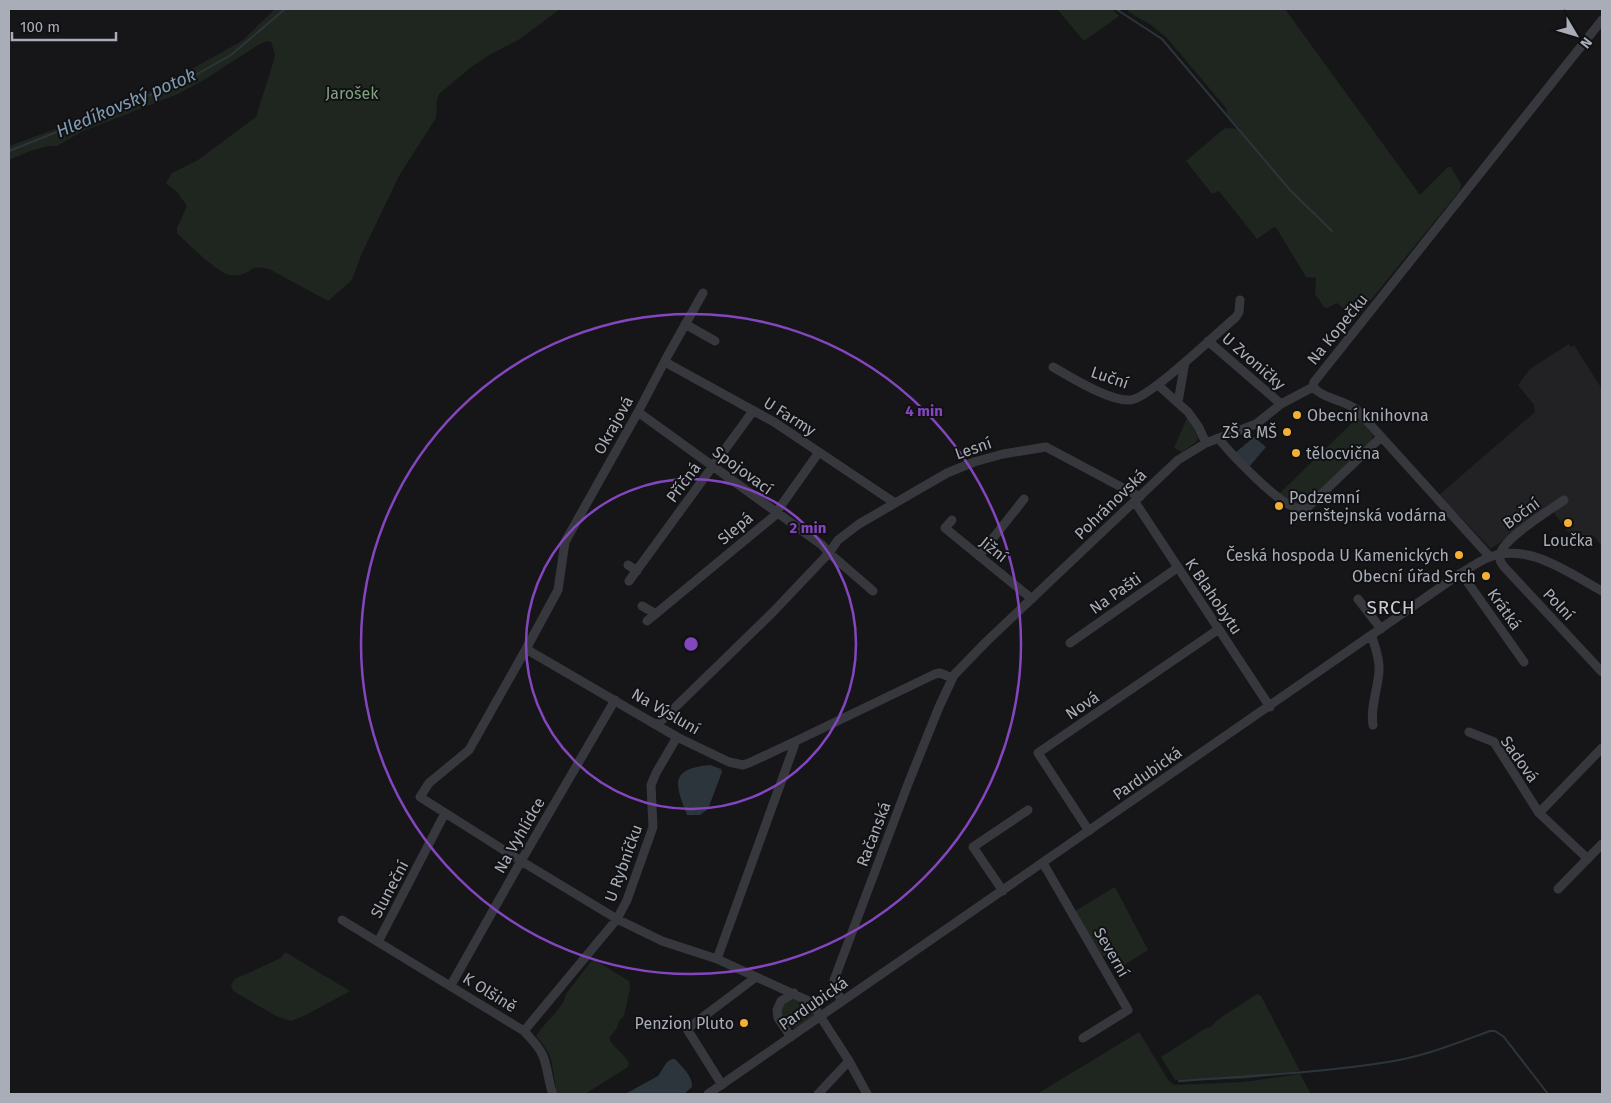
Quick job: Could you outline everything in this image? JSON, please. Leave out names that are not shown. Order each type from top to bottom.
[{"type":"street","name":"Na Kopečku","points":[[1495,556],[1351,406],[1325,396],[1314,387],[1317,378],[1602,20]]},
{"type":"street","name":"Okrajová","points":[[526,649],[558,590],[565,542],[703,293]]},
{"type":"street","name":"U Zvoničky","points":[[1158,385],[1236,317],[1239,312],[1240,300]]},
{"type":"street","points":[[685,324],[715,341]]},
{"type":"street","name":"U Zvoničky","points":[[1208,341],[1281,404]]},
{"type":"street","name":"U Farmy","points":[[665,362],[774,422],[895,503]]},
{"type":"street","points":[[1178,402],[1186,362]]},
{"type":"street","name":"Luční","points":[[1053,367],[1078,382],[1109,396],[1130,400],[1136,399],[1158,385]]},
{"type":"street","points":[[1158,385],[1178,402],[1193,419],[1206,443]]},
{"type":"street","name":"Pohránovská","points":[[952,678],[966,662],[1178,460],[1206,443],[1256,424],[1281,404],[1314,387]]},
{"type":"street","name":"Příčná","points":[[629,581],[754,411]]},
{"type":"street","name":"Spojovací","points":[[638,412],[822,545],[829,553]]},
{"type":"street","points":[[1218,438],[1268,489],[1291,506],[1300,508],[1309,506],[1381,437]]},
{"type":"street","name":"Lesní","points":[[658,725],[773,612],[829,553],[838,540],[895,503],[947,473],[974,462],[1003,454],[1046,447],[1138,499]]},
{"type":"street","name":"Slepá","points":[[647,621],[773,517],[819,452]]},
{"type":"street","points":[[979,556],[1024,499]]},
{"type":"street","name":"K Blahobytu","points":[[1138,499],[1177,568],[1270,707]]},
{"type":"street","name":"Boční","points":[[1495,556],[1508,541],[1564,500]]},
{"type":"street","name":"Jižní","points":[[952,520],[945,528],[1032,599]]},
{"type":"street","points":[[829,553],[874,591]]},
{"type":"street","name":"Pardubická","points":[[708,1094],[1462,573],[1495,556],[1517,553],[1548,561],[1602,591]]},
{"type":"street","name":"Polní","points":[[1495,556],[1602,672]]},
{"type":"street","points":[[628,565],[637,570]]},
{"type":"street","name":"Na Pašti","points":[[1070,643],[1177,568]]},
{"type":"street","name":"Krátká","points":[[1462,573],[1524,662]]},
{"type":"street","points":[[1358,599],[1382,630]]},
{"type":"street","points":[[642,606],[656,614]]},
{"type":"street","name":"Nová","points":[[1089,831],[1038,753],[1219,629]]},
{"type":"street","points":[[1372,636],[1379,669],[1373,725]]},
{"type":"street","points":[[526,649],[469,750],[429,783],[420,797],[521,861],[618,919],[662,941],[717,959],[809,1000],[849,1061],[867,1094]]},
{"type":"street","name":"Na Výsluní","points":[[526,649],[677,737],[730,762],[743,764],[796,742],[935,674],[940,673],[952,678]]},
{"type":"street","name":"Račanská","points":[[842,1001],[834,987],[834,980],[911,776],[952,678]]},
{"type":"street","name":"Na Vyhlídce","points":[[450,985],[616,700]]},
{"type":"street","name":"Sadová","points":[[1469,732],[1494,742],[1539,813],[1588,858]]},
{"type":"street","name":"U Rybníčku","points":[[524,1031],[618,919],[654,828],[651,785],[677,737]]},
{"type":"street","points":[[717,959],[796,742]]},
{"type":"street","name":"Sadová","points":[[1539,813],[1602,748]]},
{"type":"street","points":[[1003,890],[973,847],[1028,810]]},
{"type":"street","name":"Sluneční","points":[[342,920],[378,942],[445,813]]},
{"type":"street","points":[[1558,889],[1602,844]]},
{"type":"street","name":"Severní","points":[[1043,863],[1128,1010],[1084,1038]]},
{"type":"street","name":"K Olšině","points":[[378,942],[524,1031],[539,1048],[543,1056],[549,1085],[553,1094]]},
{"type":"street","points":[[722,1085],[687,1028],[756,977]]},
{"type":"street","points":[[791,1037],[778,1018],[776,1010],[782,1001],[794,993]]},
{"type":"street","points":[[818,1094],[849,1061]]},
{"type":"shaded area","points":[[1569,344],[1571,347],[1574,345],[1602,389],[1602,547],[1594,536],[1580,548],[1549,506],[1491,549],[1439,495],[1535,412],[1534,405],[1518,385],[1530,369]]},
{"type":"shaded area","points":[[1254,437],[1266,447],[1249,467],[1235,453]]},
{"type":"shaded area","points":[[710,765],[721,769],[722,772],[708,809],[700,815],[687,815],[678,787],[679,780],[687,770]]},
{"type":"shaded area","points":[[675,1059],[691,1079],[692,1087],[684,1094],[625,1094],[658,1076],[667,1062]]},
{"type":"green space","name":"Jarošek","points":[[275,9],[560,9],[520,39],[474,65],[439,94],[436,118],[399,176],[362,253],[352,280],[328,301],[269,269],[258,267],[240,275],[224,273],[202,257],[177,233],[177,228],[187,206],[177,192],[166,183],[172,173],[198,160],[256,117],[275,54],[271,42],[267,41],[260,44],[204,80],[178,94],[81,132],[57,146],[30,151],[9,160],[9,146],[129,102],[154,90],[242,41]]},
{"type":"green space","points":[[1057,9],[1112,9],[1119,16],[1084,41]]},
{"type":"green space","points":[[1129,9],[1285,9],[1420,195],[1448,167],[1451,167],[1461,184],[1460,190],[1358,316],[1351,315],[1337,303],[1327,308],[1324,307],[1315,294],[1316,278],[1306,277],[1277,229],[1274,227],[1257,239],[1219,191],[1212,194],[1186,161],[1225,128],[1240,129],[1227,114],[1226,108],[1166,37],[1151,25],[1130,13]]},
{"type":"green space","points":[[1358,417],[1373,435],[1371,441],[1310,502],[1298,505],[1279,494]]},
{"type":"green space","points":[[1187,418],[1198,438],[1196,442],[1182,452],[1174,448]]},
{"type":"green space","points":[[1115,887],[1148,950],[1119,968],[1111,953],[1102,957],[1075,911]]},
{"type":"green space","points":[[285,952],[350,991],[291,1021],[276,1016],[233,991],[231,985],[235,979],[281,958]]},
{"type":"green space","points":[[593,959],[629,981],[630,989],[624,1016],[609,1038],[613,1045],[627,1059],[628,1067],[585,1094],[558,1094],[550,1057],[536,1036],[557,1011],[566,994]]},
{"type":"green space","points":[[1257,994],[1261,996],[1300,1071],[1244,1079],[1175,1080],[1161,1057],[1206,1028],[1211,1027],[1217,1020]]},
{"type":"green space","points":[[793,998],[805,1003],[814,1014],[813,1017],[796,1028],[785,1022],[781,1010],[785,1002]]},
{"type":"green space","points":[[1139,1032],[1169,1081],[1174,1085],[1244,1082],[1300,1074],[1311,1094],[1037,1094]]},
{"type":"waterway","name":"Hledíkovský potok","points":[[9,151],[183,82],[231,55],[285,9]]},
{"type":"waterway","points":[[1116,9],[1162,39],[1290,190],[1332,231]]},
{"type":"waterway","points":[[1179,1081],[1310,1072],[1401,1060],[1495,1031],[1504,1037],[1548,1094]]},
{"type":"place","name":"Obecní knihovna","points":[[1297,415]]},
{"type":"place","name":"ZŠ a MŠ","points":[[1287,432]]},
{"type":"place","name":"tělocvična","points":[[1296,453]]},
{"type":"place","name":"Podzemní pernštejnská vodárna","points":[[1279,506]]},
{"type":"place","name":"Loučka","points":[[1568,523]]},
{"type":"place","name":"Česká hospoda U Kamenických","points":[[1459,555]]},
{"type":"place","name":"Obecní úřad Srch","points":[[1486,576]]},
{"type":"place","name":"Penzion Pluto","points":[[744,1023]]},
{"type":"district","name":"SRCH","points":[[1391,607]]}]
